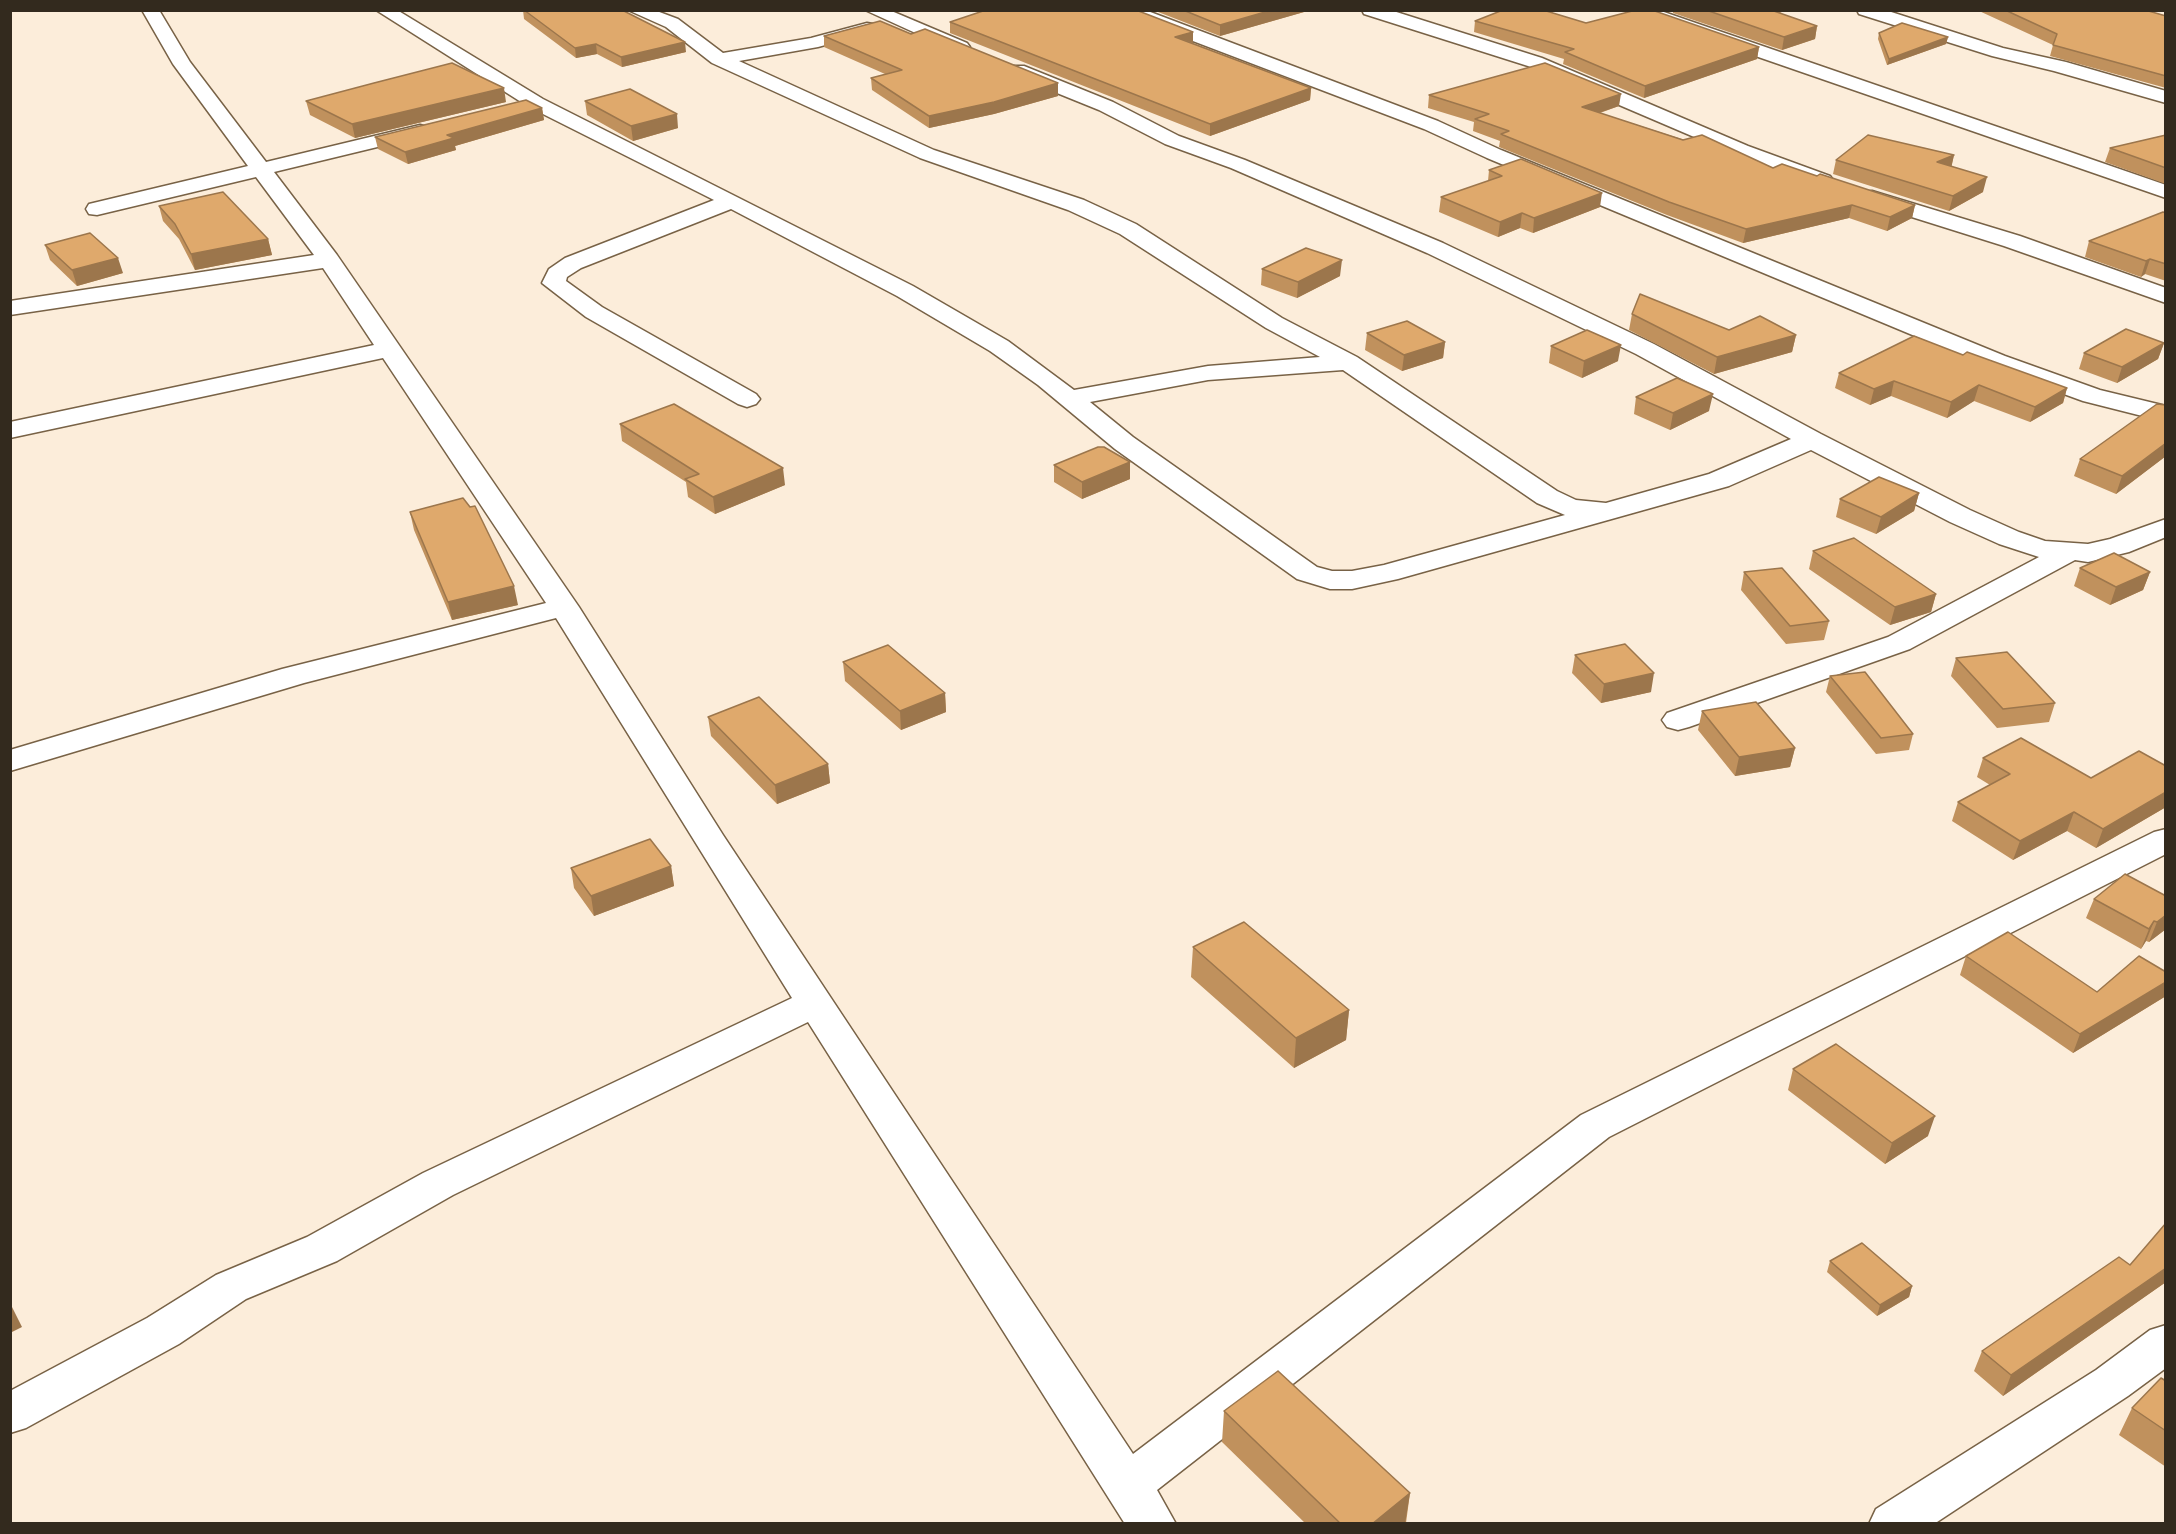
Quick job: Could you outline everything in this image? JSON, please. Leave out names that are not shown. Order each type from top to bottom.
[{"type":"street","points":[[150,10],[182,64],[329,260],[564,607],[706,835],[1152,1524]]},
{"type":"street","points":[[384,10],[525,106],[732,201],[905,291],[999,346],[1047,380],[1124,443],[1307,573],[1330,580],[1352,580],[1388,573],[1719,480],[1812,440]]},
{"type":"street","points":[[636,10],[672,23],[719,59],[927,154],[1076,205],[1128,229],[1158,246],[1274,323],[1348,362],[1547,497],[1571,508],[1615,510]]},
{"type":"street","points":[[873,10],[1106,106],[1172,140],[1238,164],[1435,248],[1645,349],[1812,440],[1999,533],[2042,549],[2088,554],[2119,546],[2166,526]]},
{"type":"street","points":[[719,59],[812,43],[896,21],[927,10]]},
{"type":"street","points":[[1128,10],[1412,117],[1494,154],[1976,353],[2092,396],[2166,414]]},
{"type":"street","points":[[1370,10],[1535,62],[1741,150],[1847,188],[2012,241],[2166,296]]},
{"type":"street","points":[[1640,10],[2166,192]]},
{"type":"street","points":[[1865,10],[1998,52],[2059,66],[2166,98]]},
{"type":"street","points":[[97,209],[445,125]]},
{"type":"street","points":[[732,201],[573,263],[556,274],[554,283],[594,312],[747,399]]},
{"type":"street","points":[[10,308],[329,260]]},
{"type":"street","points":[[10,430],[388,349]]},
{"type":"street","points":[[1070,398],[1208,373],[1348,362]]},
{"type":"street","points":[[1678,720],[1899,643],[2067,553]]},
{"type":"street","points":[[10,761],[293,676],[564,607]]},
{"type":"street","points":[[1128,1485],[1595,1126],[2166,840]]},
{"type":"street","points":[[10,1414],[163,1331],[231,1287],[322,1249],[438,1184],[814,1003]]},
{"type":"street","points":[[1893,1524],[2112,1383],[2166,1343]]},
{"type":"building","points":[[524,10],[622,10],[685,42],[621,57],[596,44],[575,48]]},
{"type":"building","points":[[986,10],[1136,10],[1193,32],[1175,37],[1311,88],[1210,124],[950,22]]},
{"type":"building","points":[[1183,10],[1272,10],[1220,25]]},
{"type":"building","points":[[1503,10],[1543,10],[1586,23],[1636,10],[1652,10],[1759,47],[1645,86],[1565,52],[1574,49],[1475,21]]},
{"type":"building","points":[[1706,10],[1771,10],[1817,26],[1784,37]]},
{"type":"building","points":[[2005,10],[2145,10],[2166,16],[2166,76],[2053,45],[2057,34]]},
{"type":"building","points":[[880,21],[911,34],[925,29],[1058,83],[994,102],[929,116],[871,78],[902,70],[824,36]]},
{"type":"building","points":[[1902,23],[1948,37],[1889,59],[1879,33]]},
{"type":"building","points":[[452,63],[504,88],[352,124],[306,101],[374,83]]},
{"type":"building","points":[[1545,63],[1621,94],[1582,107],[1683,140],[1702,135],[1773,168],[1782,164],[1915,205],[1890,217],[1852,205],[1746,229],[1669,202],[1503,135],[1501,134],[1509,131],[1475,119],[1489,114],[1429,95]]},
{"type":"building","points":[[630,89],[677,114],[631,126],[585,101]]},
{"type":"building","points":[[526,100],[542,108],[447,135],[454,138],[405,152],[375,137]]},
{"type":"building","points":[[1868,135],[1954,155],[1937,162],[1987,177],[1953,196],[1836,160]]},
{"type":"building","points":[[2166,135],[2166,168],[2110,148]]},
{"type":"building","points":[[1521,159],[1602,193],[1534,218],[1522,213],[1500,222],[1441,197],[1502,176],[1489,170]]},
{"type":"building","points":[[223,192],[268,239],[191,254],[175,224],[159,206]]},
{"type":"building","points":[[2163,212],[2166,213],[2166,264],[2150,259],[2146,261],[2089,241]]},
{"type":"building","points":[[90,233],[118,258],[72,270],[45,245]]},
{"type":"building","points":[[1306,248],[1342,260],[1298,282],[1262,269]]},
{"type":"building","points":[[1640,294],[1729,330],[1760,316],[1796,335],[1717,357],[1632,314]]},
{"type":"building","points":[[1407,321],[1445,342],[1404,355],[1367,333]]},
{"type":"building","points":[[2126,329],[2164,343],[2122,367],[2084,353]]},
{"type":"building","points":[[1587,330],[1621,345],[1584,361],[1551,346]]},
{"type":"building","points":[[1914,336],[1963,355],[1967,352],[2067,388],[2035,407],[1979,385],[1951,402],[1894,381],[1874,389],[1839,373]]},
{"type":"building","points":[[1677,378],[1713,394],[1673,413],[1636,397]]},
{"type":"building","points":[[674,404],[783,468],[713,497],[685,479],[699,474],[620,424]]},
{"type":"building","points":[[2157,404],[2166,405],[2166,443],[2122,476],[2080,459]]},
{"type":"building","points":[[1098,447],[1104,447],[1130,462],[1082,482],[1054,465]]},
{"type":"building","points":[[1879,477],[1919,493],[1881,517],[1840,499]]},
{"type":"building","points":[[463,498],[470,507],[475,506],[514,586],[448,602],[410,512]]},
{"type":"building","points":[[1854,538],[1936,594],[1895,607],[1813,551]]},
{"type":"building","points":[[2114,553],[2150,572],[2116,587],[2080,568]]},
{"type":"building","points":[[1782,568],[1829,621],[1790,626],[1744,572]]},
{"type":"building","points":[[1625,644],[1654,673],[1604,684],[1575,655]]},
{"type":"building","points":[[888,645],[945,693],[900,711],[843,662]]},
{"type":"building","points":[[2007,652],[2055,703],[2003,709],[1956,658]]},
{"type":"building","points":[[1865,672],[1913,734],[1881,738],[1830,676]]},
{"type":"building","points":[[759,697],[828,764],[775,785],[708,717]]},
{"type":"building","points":[[1756,702],[1795,748],[1739,757],[1702,711]]},
{"type":"building","points":[[2021,738],[2091,778],[2139,751],[2166,766],[2166,792],[2103,829],[2074,812],[2020,841],[1958,802],[2010,774],[1983,758]]},
{"type":"building","points":[[650,839],[671,866],[591,896],[571,868]]},
{"type":"building","points":[[2125,874],[2166,896],[2166,915],[2157,922],[2154,921],[2149,929],[2094,899]]},
{"type":"building","points":[[1244,922],[1349,1010],[1296,1038],[1193,947]]},
{"type":"building","points":[[2008,932],[2097,992],[2139,956],[2166,972],[2166,982],[2080,1034],[1966,956]]},
{"type":"building","points":[[1836,1044],[1935,1116],[1892,1143],[1793,1069]]},
{"type":"building","points":[[2166,1223],[2166,1268],[2011,1375],[1982,1351],[2119,1257],[2130,1265]]},
{"type":"building","points":[[1862,1243],[1912,1286],[1880,1305],[1830,1261]]},
{"type":"building","points":[[1278,1371],[1410,1493],[1372,1524],[1341,1524],[1224,1411]]},
{"type":"building","points":[[2161,1378],[2166,1381],[2166,1431],[2132,1408]]}]
